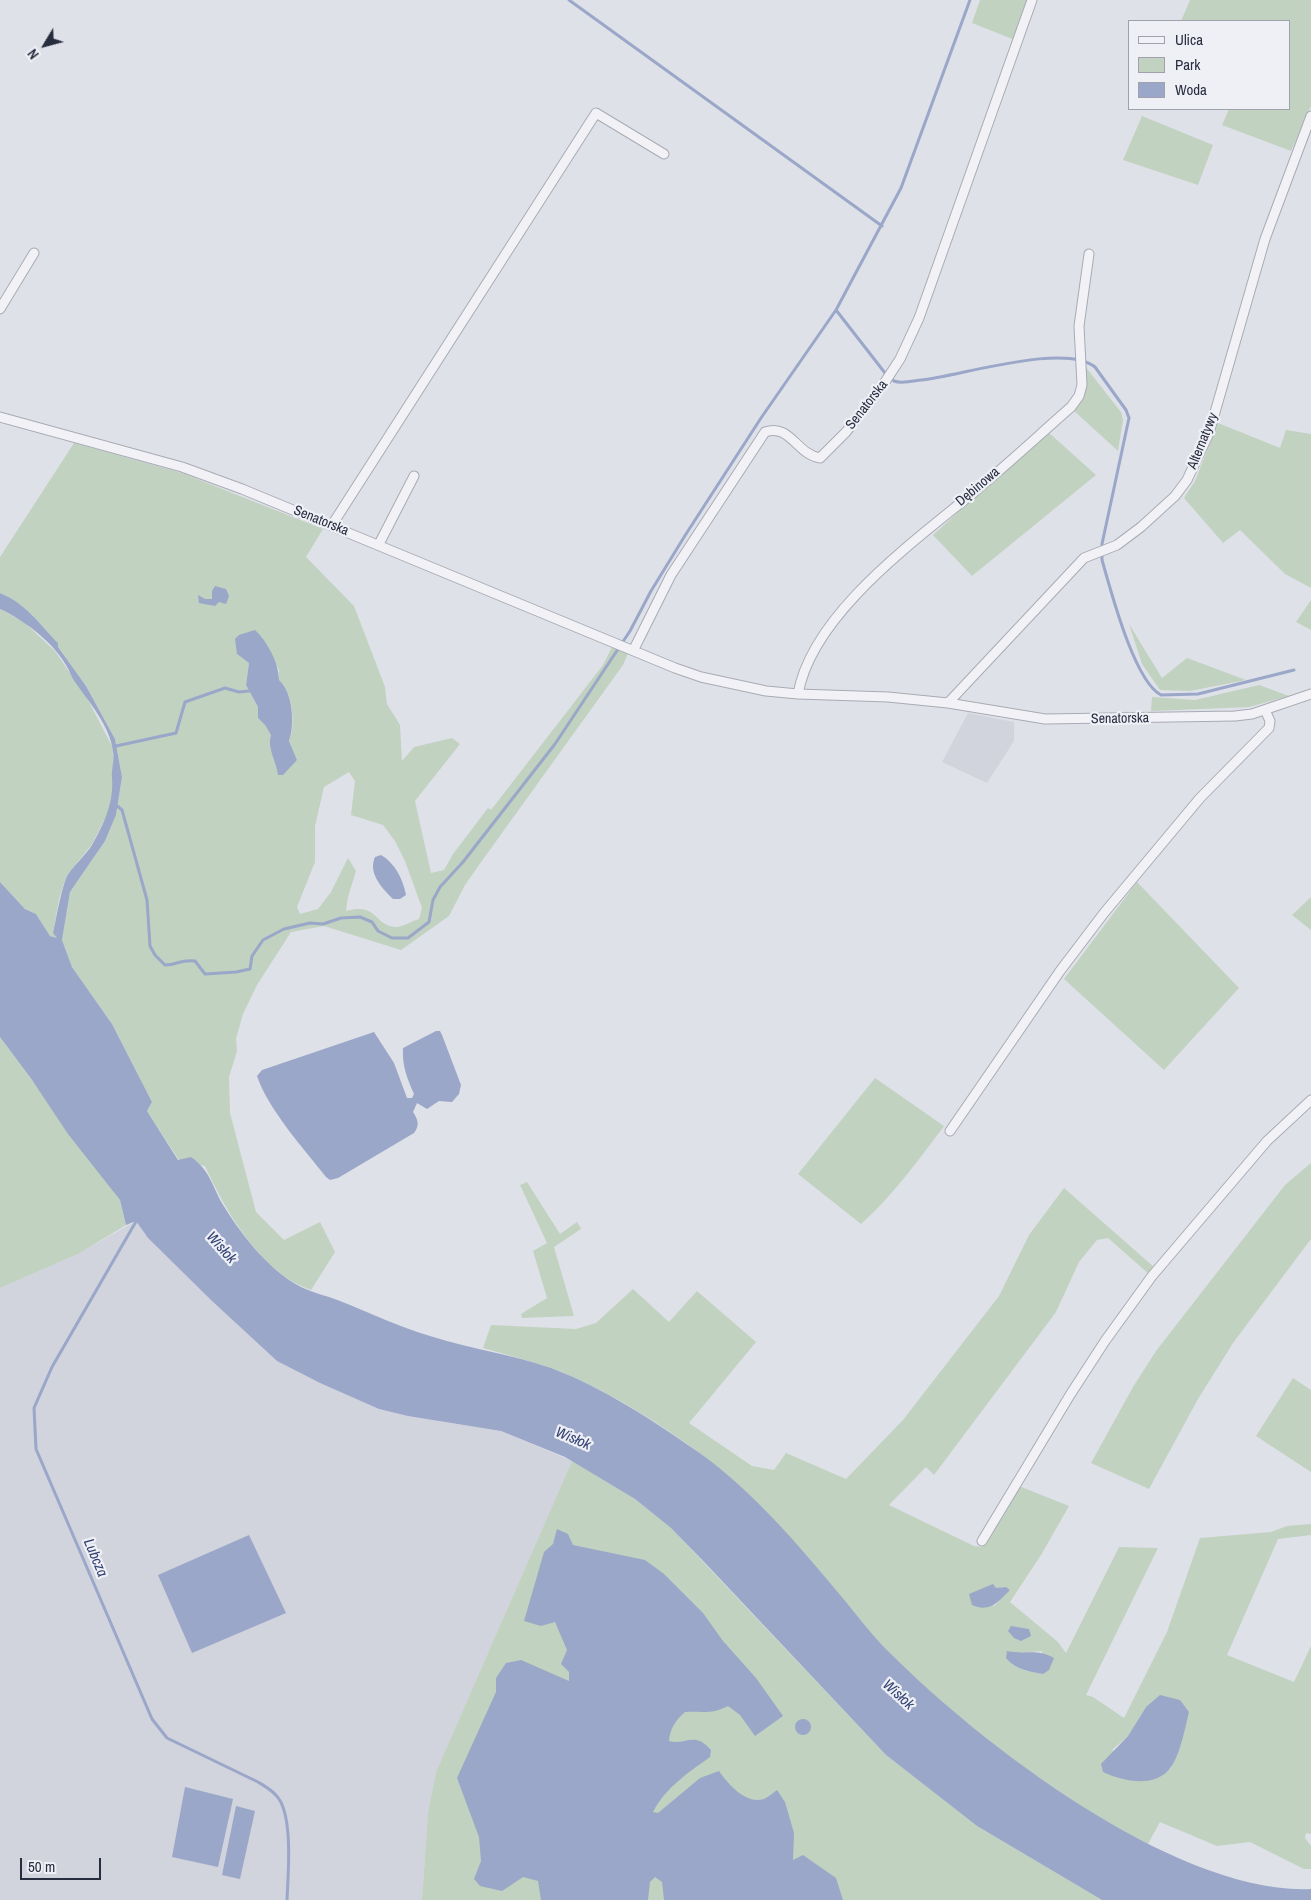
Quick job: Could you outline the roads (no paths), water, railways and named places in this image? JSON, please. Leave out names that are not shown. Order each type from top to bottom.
[{"type":"street","name":"Senatorska","points":[[634,649],[671,575],[765,432],[778,429],[807,453],[820,458],[846,432],[893,370],[920,318],[1032,0]]},
{"type":"street","points":[[332,525],[596,113],[664,154]]},
{"type":"street","name":"Alternatywy","points":[[948,703],[1075,566],[1084,558],[1107,549],[1141,527],[1175,496],[1187,480],[1200,456],[1221,394],[1264,239],[1311,116]]},
{"type":"street","points":[[0,309],[34,253]]},
{"type":"street","name":"Dębinowa","points":[[798,694],[808,663],[844,608],[908,548],[1071,406],[1079,396],[1082,384],[1079,326],[1089,254]]},
{"type":"street","name":"Senatorska","points":[[0,417],[182,467],[379,544],[700,677],[744,687],[798,694],[888,696],[948,703],[1045,719],[1216,717],[1252,714],[1311,694]]},
{"type":"street","points":[[379,544],[414,476]]},
{"type":"street","points":[[950,1131],[1060,971],[1104,913],[1200,798],[1269,728],[1270,721],[1265,710]]},
{"type":"street","points":[[982,1541],[1070,1395],[1105,1341],[1152,1276],[1267,1141],[1311,1100]]},
{"type":"water","points":[[215,586],[226,589],[229,596],[226,604],[219,602],[215,606],[199,603],[198,595],[205,599],[212,599],[212,591]]},
{"type":"water","name":"Wisłok","points":[[0,593],[18,603],[32,615],[58,643],[58,647],[86,686],[115,739],[122,777],[116,815],[105,841],[70,892],[62,940],[72,967],[112,1024],[152,1102],[147,1111],[178,1160],[191,1157],[203,1168],[232,1219],[268,1263],[290,1280],[306,1289],[445,1341],[551,1368],[590,1385],[628,1406],[701,1454],[758,1502],[891,1654],[976,1730],[1029,1770],[1085,1808],[1143,1841],[1202,1868],[1258,1884],[1311,1889],[1311,1900],[1102,1900],[977,1826],[886,1755],[671,1528],[635,1499],[565,1457],[501,1431],[408,1416],[379,1409],[320,1383],[277,1361],[148,1238],[136,1221],[126,1225],[120,1200],[68,1134],[32,1080],[0,1037],[0,882],[25,909],[36,914],[50,936],[57,938],[53,933],[66,878],[92,845],[110,804],[114,758],[108,732],[60,656],[37,632],[19,619],[0,609]]},
{"type":"water","points":[[255,630],[272,653],[279,680],[284,685],[292,709],[292,726],[289,741],[297,760],[283,775],[278,775],[270,745],[271,735],[258,718],[258,707],[246,685],[249,663],[237,654],[235,639],[239,635]]},
{"type":"water","points":[[381,855],[394,867],[403,883],[406,895],[400,899],[393,899],[380,885],[374,874],[373,863],[375,857]]},
{"type":"water","points":[[436,1031],[440,1031],[442,1035],[461,1085],[459,1094],[452,1102],[439,1101],[427,1109],[417,1103],[413,1112],[418,1122],[414,1133],[338,1178],[330,1180],[326,1177],[297,1141],[269,1102],[257,1076],[262,1070],[374,1032],[394,1063],[407,1098],[412,1098],[414,1094],[403,1061],[403,1048]]},
{"type":"water","points":[[557,1529],[568,1534],[573,1545],[645,1560],[664,1574],[703,1613],[723,1641],[756,1678],[783,1716],[755,1736],[740,1715],[728,1706],[711,1712],[685,1712],[674,1725],[669,1741],[700,1741],[711,1750],[710,1757],[671,1788],[653,1812],[658,1813],[700,1778],[719,1771],[732,1787],[751,1799],[764,1799],[777,1790],[785,1802],[794,1833],[793,1860],[803,1855],[836,1878],[843,1900],[664,1900],[662,1882],[655,1877],[650,1882],[648,1900],[541,1900],[538,1881],[523,1877],[502,1891],[480,1886],[474,1879],[481,1861],[479,1837],[457,1778],[496,1692],[496,1678],[506,1663],[521,1660],[569,1681],[569,1672],[561,1664],[567,1650],[555,1622],[541,1626],[524,1621],[544,1552],[553,1544]]},
{"type":"water","points":[[249,1535],[286,1613],[192,1653],[158,1575]]},
{"type":"water","points":[[993,1584],[996,1588],[1006,1587],[1010,1590],[989,1607],[984,1608],[972,1605],[969,1594]]},
{"type":"water","points":[[1011,1626],[1029,1629],[1031,1636],[1021,1641],[1014,1638],[1008,1631]]},
{"type":"water","points":[[1007,1651],[1036,1652],[1054,1658],[1049,1670],[1043,1674],[1014,1665],[1006,1658]]},
{"type":"water","points":[[1160,1695],[1180,1700],[1189,1712],[1180,1749],[1171,1767],[1165,1774],[1148,1781],[1129,1780],[1103,1772],[1101,1764],[1128,1736],[1146,1707]]},
{"type":"water","points":[[803,1719],[809,1721],[811,1727],[809,1733],[803,1735],[797,1733],[795,1727],[797,1721]]},
{"type":"water","points":[[185,1787],[233,1799],[218,1867],[172,1857]]},
{"type":"water","points":[[236,1806],[255,1811],[240,1879],[222,1875]]},
{"type":"waterway","points":[[569,0],[882,226]]},
{"type":"waterway","points":[[115,804],[122,810],[147,900],[150,946],[155,955],[165,965],[195,961],[205,974],[236,972],[250,969],[252,956],[263,940],[284,929],[310,923],[323,924],[341,918],[360,917],[372,922],[378,931],[392,938],[408,938],[429,922],[433,900],[440,887],[463,862],[555,744],[630,631],[651,591],[686,534],[761,418],[836,310],[901,188],[970,0]]},
{"type":"waterway","points":[[836,310],[885,373],[897,382],[938,377],[1037,359],[1061,358],[1081,360],[1095,367],[1126,410],[1129,418],[1102,544],[1102,560],[1125,634],[1133,654],[1151,686],[1161,695],[1198,694],[1294,670]]},
{"type":"waterway","points":[[116,746],[176,733],[185,702],[225,688],[239,692],[249,691]]},
{"type":"waterway","name":"Lubcza","points":[[138,1218],[52,1367],[34,1408],[36,1449],[152,1719],[167,1738],[258,1782],[272,1791],[279,1799],[283,1808],[288,1834],[287,1900]]}]
